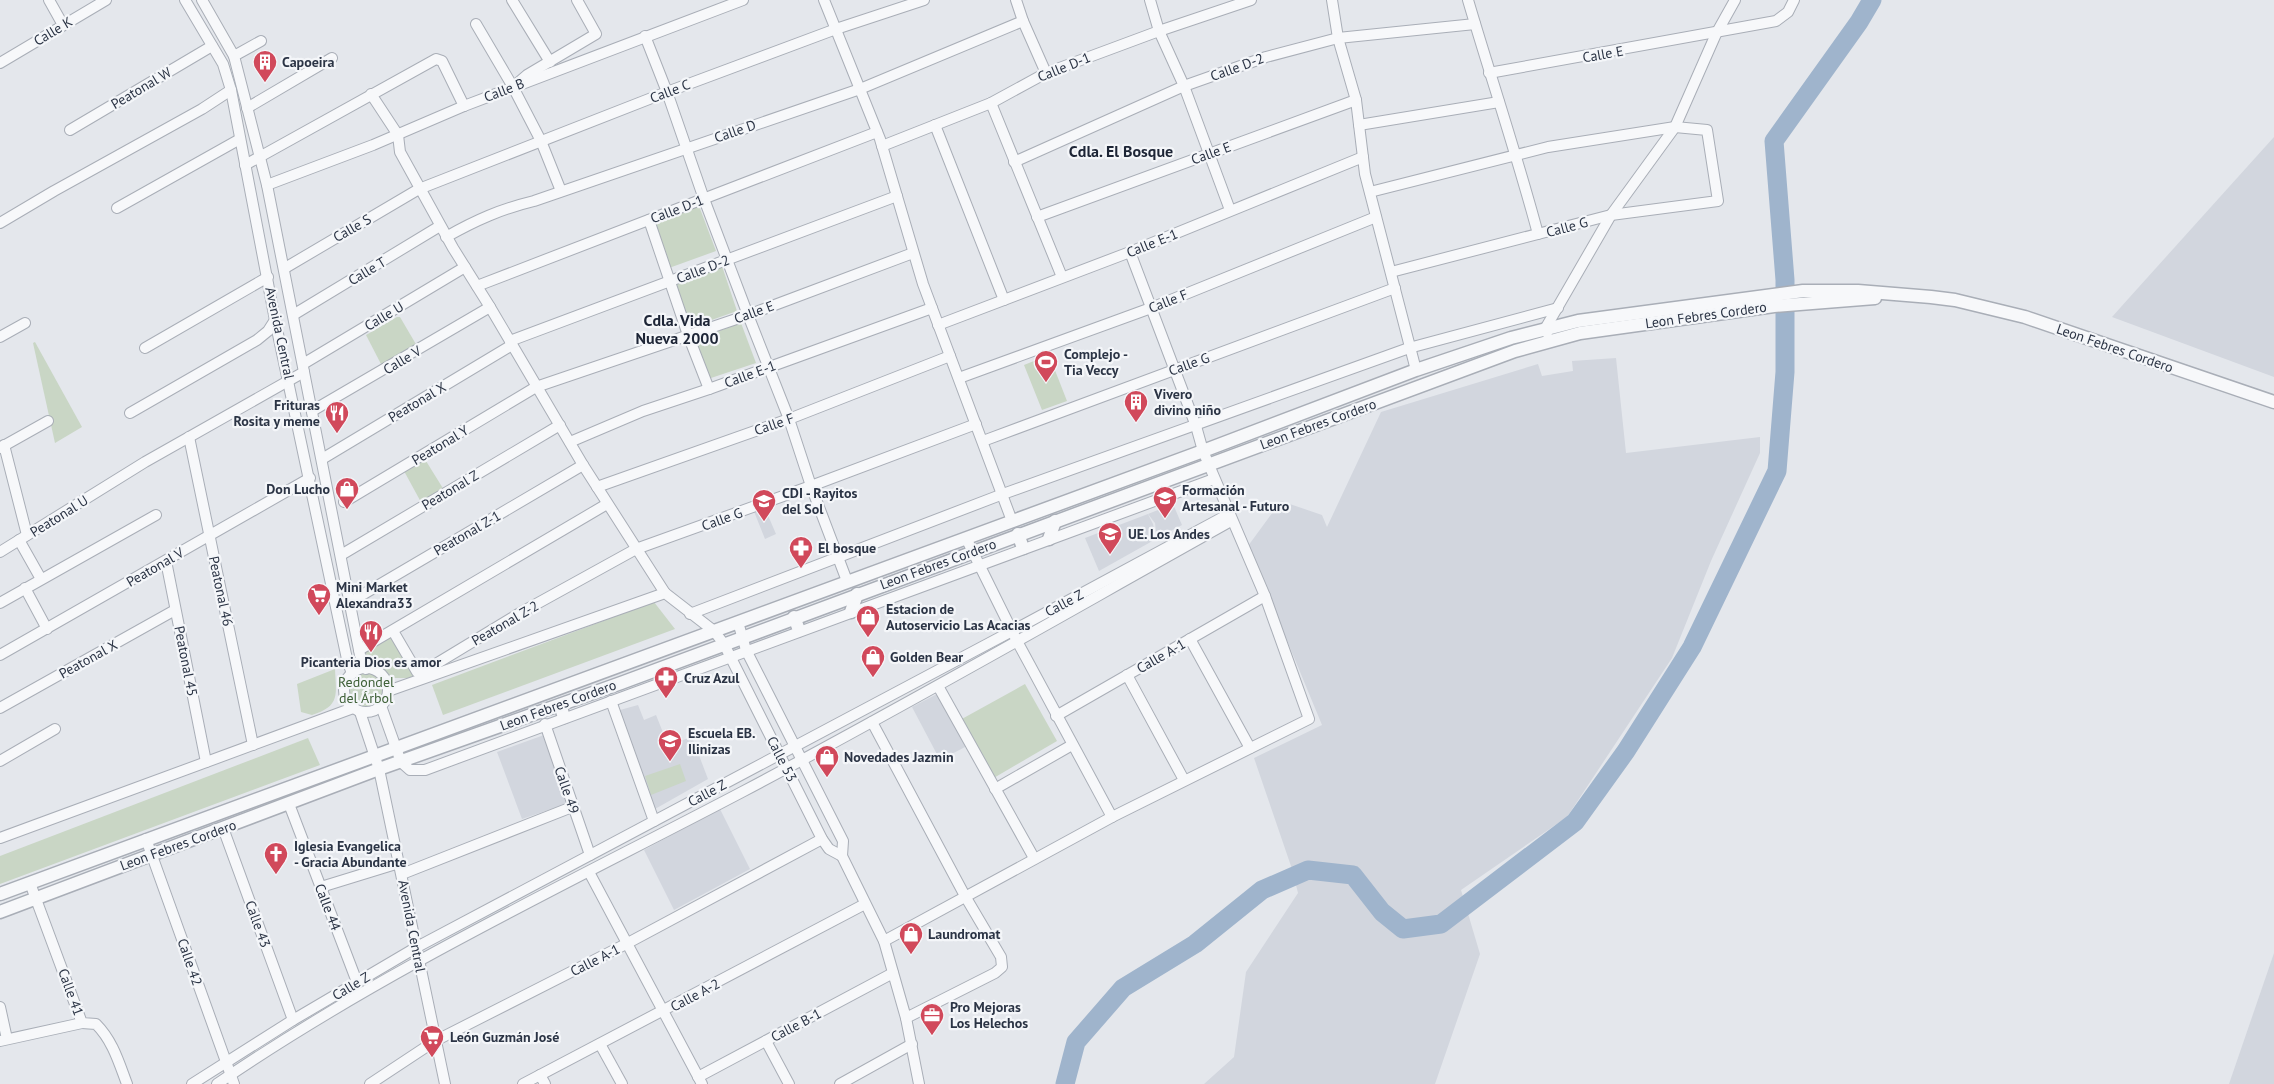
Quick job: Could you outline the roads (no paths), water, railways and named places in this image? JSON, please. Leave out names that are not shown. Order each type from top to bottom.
[{"type":"street","points":[[49,0],[63,25]]},
{"type":"street","name":"Calle K","points":[[0,63],[106,0]]},
{"type":"street","name":"Avenida Central","points":[[185,0],[223,64],[231,90],[275,320],[290,380],[347,659],[352,674]]},
{"type":"street","name":"Avenida Central","points":[[202,0],[234,56],[268,185],[359,650],[366,669]]},
{"type":"street","points":[[512,0],[550,62]]},
{"type":"street","points":[[513,87],[527,74],[596,34],[577,0]]},
{"type":"street","name":"Calle B","points":[[268,185],[398,135],[464,106],[644,36],[743,0]]},
{"type":"street","points":[[824,0],[877,132],[913,253],[932,308],[1012,521]]},
{"type":"street","name":"Calle C","points":[[419,189],[667,92],[836,29],[924,0]]},
{"type":"street","points":[[1016,0],[1023,21],[1046,73]]},
{"type":"street","points":[[1150,0],[1159,31],[1184,86],[1230,210]]},
{"type":"street","name":"Calle D-1","points":[[882,146],[991,103],[1046,73],[1159,31],[1251,0]]},
{"type":"street","points":[[1332,0],[1338,38],[1356,100],[1363,157],[1370,192],[1416,370]]},
{"type":"street","points":[[1468,0],[1489,73],[1516,155],[1538,234]]},
{"type":"street","points":[[1547,335],[1558,308],[1611,215],[1675,127],[1716,34],[1735,0]]},
{"type":"street","name":"Calle E","points":[[1489,73],[1776,22],[1788,12],[1794,0]]},
{"type":"street","name":"Calle D","points":[[446,237],[480,218],[503,208],[561,191],[860,89],[1023,21]]},
{"type":"street","points":[[476,24],[513,87],[541,141],[561,191]]},
{"type":"street","name":"Calle D-2","points":[[1014,162],[1184,86],[1266,56],[1338,38],[1475,24]]},
{"type":"street","points":[[644,36],[667,92],[727,260],[789,419],[811,486],[847,581]]},
{"type":"street","points":[[234,56],[261,41]]},
{"type":"street","name":"Peatonal W","points":[[70,130],[212,46]]},
{"type":"street","points":[[247,108],[332,58]]},
{"type":"street","points":[[245,165],[436,59],[440,59],[464,106]]},
{"type":"street","points":[[0,224],[62,186],[202,109],[231,90]]},
{"type":"street","points":[[371,94],[398,135]]},
{"type":"street","name":"Calle E","points":[[1038,217],[1356,100]]},
{"type":"street","points":[[1359,125],[1499,102]]},
{"type":"street","points":[[991,103],[1062,277]]},
{"type":"street","points":[[935,125],[1004,300]]},
{"type":"street","points":[[1370,192],[1548,147],[1675,127]]},
{"type":"street","name":"Calle G","points":[[1390,272],[1611,215],[1718,201],[1707,130],[1675,127]]},
{"type":"street","name":"Calle D-1","points":[[477,286],[877,132]]},
{"type":"street","name":"Calle 53","points":[[398,135],[400,152],[446,237],[490,307],[607,504],[665,593],[714,631],[724,644],[822,839],[829,848],[842,856]]},
{"type":"street","points":[[117,208],[240,139]]},
{"type":"street","name":"Calle E-1","points":[[938,325],[1130,252],[1363,157]]},
{"type":"street","name":"Calle S","points":[[285,268],[419,189]]},
{"type":"street","name":"Calle D-2","points":[[511,343],[897,196]]},
{"type":"street","name":"Calle F","points":[[959,378],[1151,308],[1376,217]]},
{"type":"street","points":[[649,220],[688,336],[709,389]]},
{"type":"street","name":"Calle T","points":[[293,315],[440,226]]},
{"type":"street","points":[[884,940],[1112,817],[1309,719],[1265,596],[1203,451],[1196,426],[1130,252]]},
{"type":"street","name":"Calle E","points":[[536,387],[748,315],[913,253]]},
{"type":"street","name":"Calle U","points":[[189,437],[290,380],[304,368],[464,267]]},
{"type":"street","points":[[145,348],[268,277]]},
{"type":"street","name":"Calle G","points":[[982,441],[1395,288]]},
{"type":"street","name":"Leon Febres Cordero","points":[[0,912],[151,854],[621,683],[794,617],[1515,351],[1578,321],[1803,297],[1895,295],[1955,300],[2025,318],[2274,402]]},
{"type":"street","name":"Calle V","points":[[312,411],[490,307]]},
{"type":"street","name":"Calle E-1","points":[[570,442],[643,411],[932,308]]},
{"type":"street","points":[[690,614],[1003,494],[1409,348],[1558,308]]},
{"type":"street","points":[[130,413],[257,340],[268,331],[275,320]]},
{"type":"street","points":[[0,337],[25,323]]},
{"type":"street","name":"Leon Febres Cordero","points":[[0,894],[1203,451],[1416,370],[1511,338],[1547,335]]},
{"type":"street","name":"Peatonal X","points":[[322,458],[511,343]]},
{"type":"street","name":"Calle F","points":[[597,487],[789,419],[950,356]]},
{"type":"street","name":"Peatonal Y","points":[[344,502],[536,387]]},
{"type":"street","points":[[41,579],[23,538],[2,447],[48,421]]},
{"type":"street","name":"Calle G","points":[[636,549],[976,424]]},
{"type":"street","name":"Peatonal Z","points":[[341,555],[560,425]]},
{"type":"street","name":"Peatonal U","points":[[0,552],[189,437]]},
{"type":"street","name":"Peatonal 46","points":[[189,437],[253,745]]},
{"type":"street","name":"Peatonal Z-1","points":[[350,602],[583,465]]},
{"type":"street","name":"Peatonal V","points":[[0,655],[310,478]]},
{"type":"street","points":[[381,706],[401,762],[410,770],[425,770],[799,630],[1214,479]]},
{"type":"street","points":[[359,650],[607,504]]},
{"type":"street","points":[[0,603],[156,514]]},
{"type":"street","name":"Calle Z","points":[[192,1084],[293,1020],[417,947],[1230,517]]},
{"type":"street","name":"Calle Z","points":[[217,1084],[231,1080],[286,1039],[418,961],[787,768],[938,686],[1230,517]]},
{"type":"street","points":[[1049,539],[1055,521]]},
{"type":"street","points":[[1018,534],[1023,548]]},
{"type":"street","points":[[966,538],[1056,716],[1112,817]]},
{"type":"street","name":"Peatonal Z-2","points":[[394,631],[417,672],[421,673],[520,613],[636,549]]},
{"type":"street","name":"Peatonal 45","points":[[166,561],[206,762]]},
{"type":"street","points":[[25,588],[47,629]]},
{"type":"street","points":[[388,691],[665,593]]},
{"type":"street","points":[[851,612],[856,594]]},
{"type":"street","name":"Calle A-1","points":[[1056,716],[1265,596]]},
{"type":"street","name":"Peatonal X","points":[[0,708],[176,610]]},
{"type":"street","points":[[794,617],[799,630]]},
{"type":"street","name":"Calle 53","points":[[738,622],[746,650],[843,841],[842,856],[884,940],[906,1018],[919,1084]]},
{"type":"street","points":[[1190,639],[1250,748]]},
{"type":"street","points":[[0,838],[253,745],[357,710],[371,712],[381,706],[388,691],[386,680],[381,674],[366,669],[352,674],[344,688],[348,702],[357,710]]},
{"type":"street","points":[[1127,675],[1184,780]]},
{"type":"street","points":[[621,683],[616,699],[654,821]]},
{"type":"street","points":[[938,686],[1034,858]]},
{"type":"street","points":[[560,705],[564,717]]},
{"type":"street","name":"Avenida Central","points":[[357,710],[379,770],[445,1084]]},
{"type":"street","points":[[514,721],[518,734]]},
{"type":"street","points":[[872,722],[965,896],[1001,957],[1002,966],[995,973],[906,1018]]},
{"type":"street","name":"Calle 49","points":[[545,724],[572,808],[590,855]]},
{"type":"street","points":[[0,761],[55,729]]},
{"type":"street","points":[[995,789],[1072,745]]},
{"type":"street","name":"Calle 44","points":[[288,804],[357,982]]},
{"type":"street","points":[[321,886],[400,868],[572,808]]},
{"type":"street","name":"Calle 43","points":[[222,828],[293,1020]]},
{"type":"street","name":"Calle 42","points":[[146,839],[231,1080]]},
{"type":"street","name":"Calle A-1","points":[[370,1084],[435,1041],[626,944],[822,839]]},
{"type":"street","points":[[589,872],[700,1081]]},
{"type":"street","name":"Calle 41","points":[[30,883],[82,1024],[96,1024],[103,1030],[114,1050],[127,1084]]},
{"type":"street","name":"Calle A-2","points":[[523,1084],[543,1079],[600,1044],[865,904]]},
{"type":"street","name":"Calle B-1","points":[[700,1081],[766,1041],[893,973]]},
{"type":"street","points":[[0,1007],[4,1040],[82,1024]]},
{"type":"street","points":[[766,1041],[789,1084]]},
{"type":"street","points":[[600,1044],[622,1084]]},
{"type":"street","points":[[840,1084],[912,1044]]},
{"type":"waterway","points":[[1065,1084],[1076,1042],[1123,988],[1195,944],[1262,890],[1308,870],[1353,875],[1382,912],[1403,929],[1441,924],[1575,822],[1626,751],[1692,647],[1777,471],[1785,372],[1785,280],[1774,141],[1859,22],[1872,0]]},
{"type":"place","name":"Capoeira","points":[[265,83]]},
{"type":"place","name":"Complejo - Tia Veccy","points":[[1046,383]]},
{"type":"place","name":"Vivero divino niño","points":[[1136,423]]},
{"type":"place","name":"Frituras Rosita y meme","points":[[337,434]]},
{"type":"place","name":"Don Lucho","points":[[347,510]]},
{"type":"place","name":"Formación Artesanal - Futuro","points":[[1165,519]]},
{"type":"place","name":"CDI - Rayitos del Sol","points":[[764,522]]},
{"type":"place","name":"UE. Los Andes","points":[[1110,555]]},
{"type":"place","name":"El bosque","points":[[801,569]]},
{"type":"place","name":"Mini Market Alexandra33","points":[[319,616]]},
{"type":"place","name":"Estacion de Autoservicio Las Acacias","points":[[868,638]]},
{"type":"place","name":"Picanteria Dios es amor","points":[[371,653]]},
{"type":"place","name":"Golden Bear","points":[[873,678]]},
{"type":"place","name":"Cruz Azul","points":[[666,699]]},
{"type":"place","name":"Escuela EB. Ilinizas","points":[[670,762]]},
{"type":"place","name":"Novedades Jazmin","points":[[827,778]]},
{"type":"place","name":"Iglesia Evangelica - Gracia Abundante","points":[[276,875]]},
{"type":"place","name":"Laundromat","points":[[911,955]]},
{"type":"place","name":"Pro Mejoras Los Helechos","points":[[932,1036]]},
{"type":"place","name":"León Guzmán José","points":[[432,1058]]},
{"type":"district","name":"Cdla. El Bosque","points":[[1121,151]]},
{"type":"district","name":"Cdla. Vida Nueva 2000","points":[[677,329]]},
{"type":"park label","name":"Redondel del Árbol","points":[[366,690]]}]
